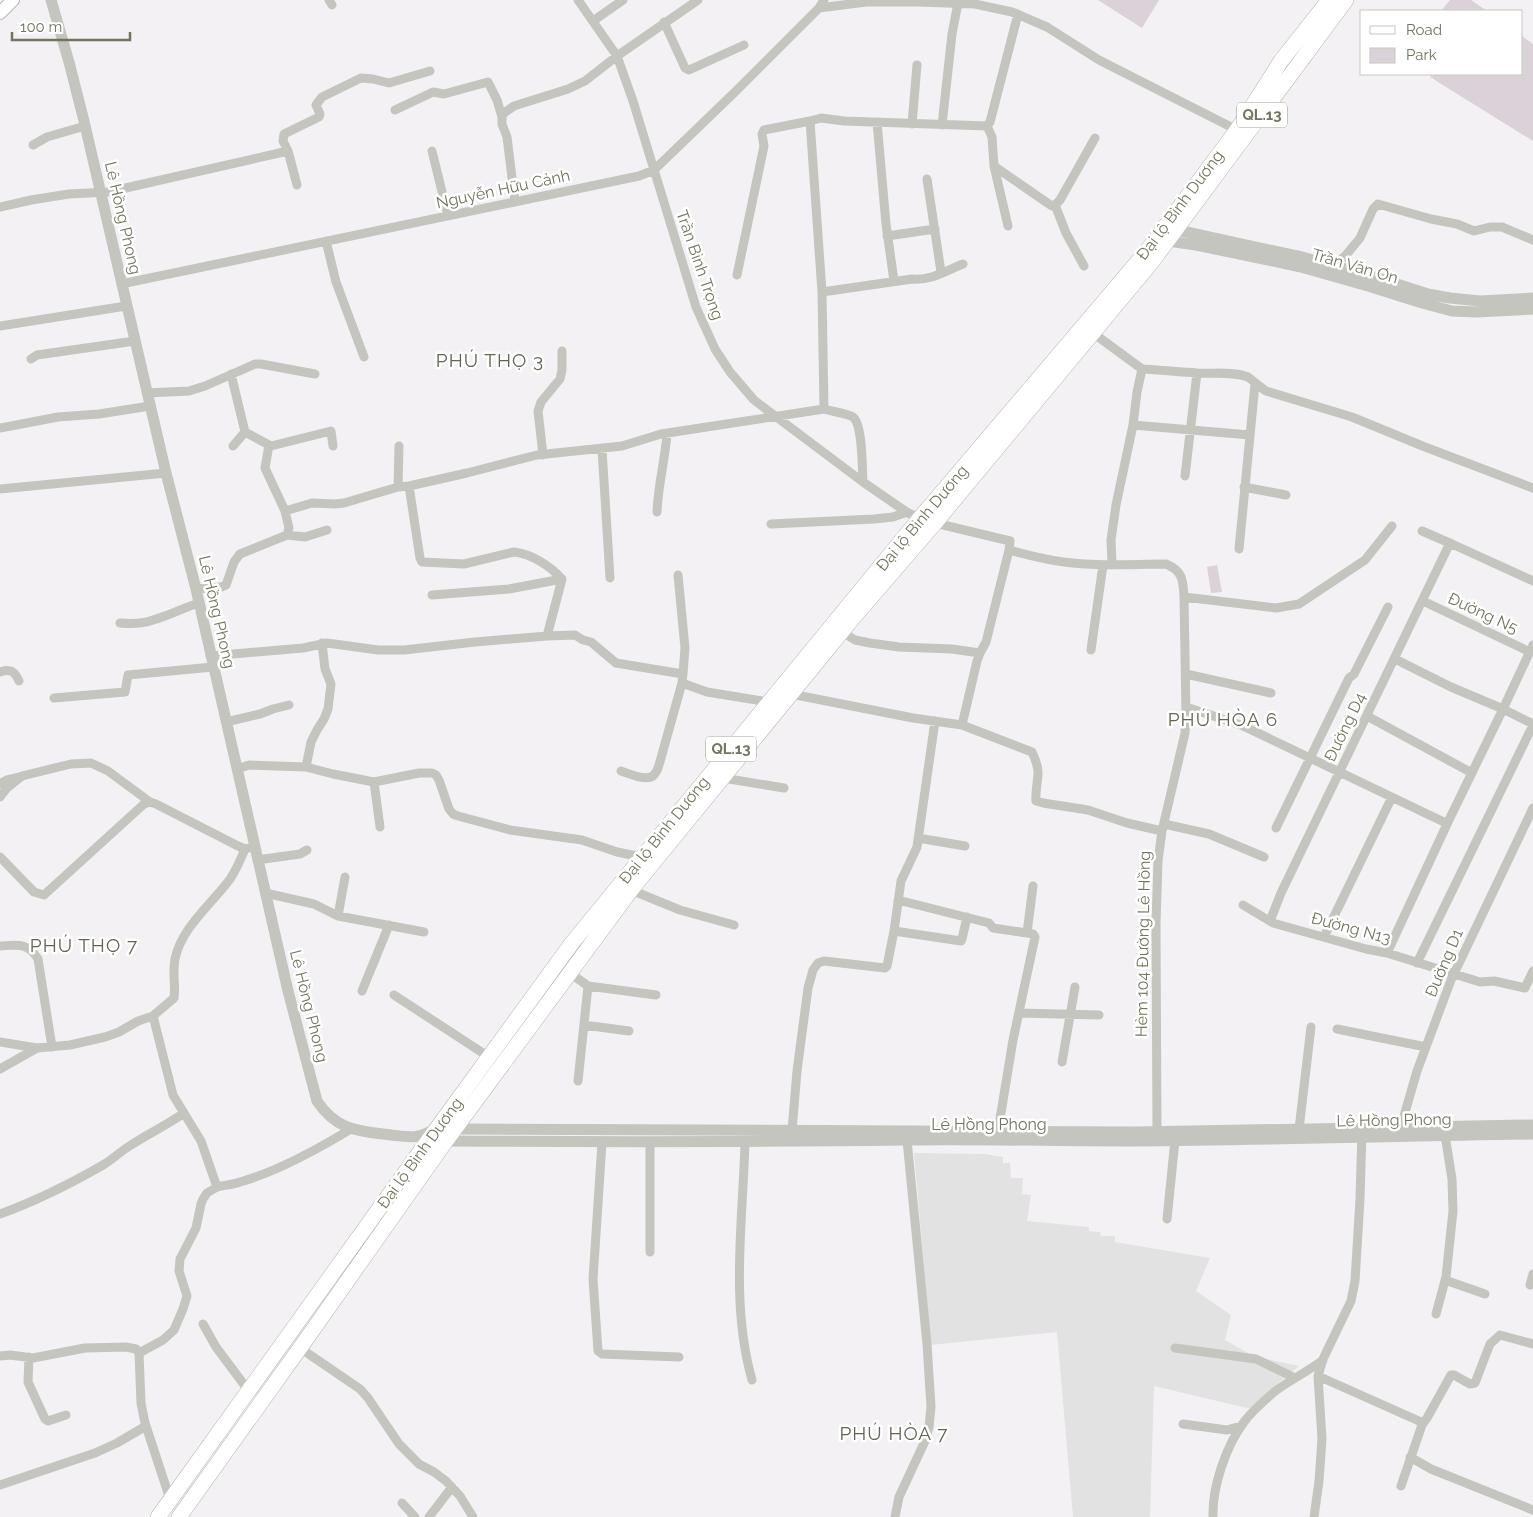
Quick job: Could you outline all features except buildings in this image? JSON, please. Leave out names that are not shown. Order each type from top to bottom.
[{"type":"highway","name":"Đại lộ Bình Dương","points":[[181,1516],[300,1348],[442,1135],[489,1057],[572,943],[769,702],[914,515],[1146,252],[1236,130],[1281,61],[1328,0]]},
{"type":"highway","name":"Đại lộ Bình Dương","points":[[455,1129],[631,890],[842,632],[936,522],[1173,236],[1346,0]]},
{"type":"highway","points":[[914,515],[936,522]]},
{"type":"highway","points":[[442,1135],[455,1129]]},
{"type":"highway","name":"Đại lộ Bình Dương","points":[[158,1517],[422,1139],[442,1135]]},
{"type":"main road","points":[[0,13],[13,0]]},
{"type":"street","name":"Lê Hồng Phong","points":[[51,0],[85,126],[166,473],[196,589],[237,769],[250,848],[257,860],[317,1102],[338,1123],[350,1129],[422,1139]]},
{"type":"street","name":"Trần Bình Trọng","points":[[578,0],[617,56],[696,307],[715,349],[730,372],[754,400],[777,418],[863,482],[914,515]]},
{"type":"street","points":[[593,21],[623,0]]},
{"type":"street","points":[[502,117],[504,113],[514,106],[568,89],[585,81],[664,22],[698,0]]},
{"type":"street","points":[[822,4],[866,2],[958,3],[975,4],[1012,12],[1047,27],[1099,60],[1236,130]]},
{"type":"street","points":[[942,125],[952,34],[958,3]]},
{"type":"street","name":"Nguyễn Hữu Cảnh","points":[[121,284],[638,176],[654,170],[822,4]]},
{"type":"street","points":[[1008,226],[994,166],[992,137],[988,126],[1018,14]]},
{"type":"street","points":[[664,22],[685,68],[689,70],[744,45]]},
{"type":"street","points":[[912,124],[917,65]]},
{"type":"street","points":[[297,185],[288,151],[283,141],[284,134],[319,117],[320,114],[316,105],[322,97],[361,78],[389,83],[430,71]]},
{"type":"street","points":[[395,110],[433,92],[444,94],[488,82],[497,100],[502,124],[507,136],[516,202]]},
{"type":"street","points":[[737,275],[764,146],[762,134],[764,130],[821,118],[844,121],[988,126]]},
{"type":"street","points":[[810,121],[822,292],[824,409]]},
{"type":"street","points":[[876,122],[887,236],[894,281]]},
{"type":"street","points":[[33,144],[47,137],[85,126]]},
{"type":"street","points":[[1055,205],[1060,200],[1095,138]]},
{"type":"street","points":[[0,207],[31,200],[108,192],[288,151]]},
{"type":"street","points":[[432,151],[448,216]]},
{"type":"street","points":[[994,166],[1052,206],[1055,205]]},
{"type":"street","points":[[927,179],[941,272]]},
{"type":"street","points":[[1332,270],[1360,238],[1373,209],[1378,204],[1431,219],[1457,224],[1474,231],[1490,226],[1502,227],[1533,240]]},
{"type":"street","points":[[1055,205],[1066,233],[1084,266]]},
{"type":"street","points":[[887,236],[935,229]]},
{"type":"street","name":"Trần Văn Ơn","points":[[1173,236],[1234,253],[1332,270],[1450,298],[1480,301],[1533,298]]},
{"type":"street","points":[[326,241],[336,282],[364,357]]},
{"type":"street","points":[[822,292],[894,281],[922,280],[963,264]]},
{"type":"street","name":"Trần Văn Ơn","points":[[1332,270],[1422,303],[1452,311],[1477,312],[1533,309]]},
{"type":"street","points":[[0,326],[126,306]]},
{"type":"street","points":[[1093,333],[1142,369],[1239,375],[1249,378],[1266,391],[1352,417],[1425,448],[1533,488]]},
{"type":"street","points":[[31,359],[37,355],[135,341]]},
{"type":"street","points":[[543,454],[538,411],[541,402],[560,379],[562,351]]},
{"type":"street","points":[[148,393],[189,391],[250,366],[261,364],[316,374]]},
{"type":"street","points":[[1091,650],[1108,565],[1115,514],[1142,369]]},
{"type":"street","points":[[1185,476],[1197,373]]},
{"type":"street","points":[[231,374],[245,432],[269,445],[275,445],[331,431],[333,446]]},
{"type":"street","points":[[1239,549],[1255,384]]},
{"type":"street","points":[[0,428],[58,417],[99,414],[150,406]]},
{"type":"street","points":[[285,511],[312,503],[344,503],[398,487],[410,486],[543,454],[622,446],[667,434],[824,409],[853,416],[857,423],[861,433],[863,482]]},
{"type":"street","points":[[1133,425],[1250,435]]},
{"type":"street","points":[[233,446],[245,432]]},
{"type":"street","points":[[657,512],[657,492],[666,450],[667,434]]},
{"type":"street","points":[[269,445],[265,468],[285,511],[289,528],[287,535]]},
{"type":"street","points":[[398,487],[399,446]]},
{"type":"street","points":[[602,449],[610,578]]},
{"type":"street","points":[[0,489],[166,473]]},
{"type":"street","points":[[410,486],[422,562],[464,564],[519,552],[545,564],[562,579]]},
{"type":"street","points":[[1244,487],[1286,495]]},
{"type":"street","points":[[771,524],[914,515]]},
{"type":"street","name":"Hẻm 104 Đường Lê Hồng","points":[[936,522],[1010,541],[1009,550],[1060,562],[1108,565],[1166,564],[1175,568],[1181,574],[1184,583],[1185,734],[1163,828],[1158,860],[1156,923],[1156,1136]]},
{"type":"street","points":[[1184,597],[1276,608],[1299,604],[1365,560],[1392,526]]},
{"type":"street","points":[[196,589],[226,585],[230,579],[234,562],[240,554],[287,535],[305,538],[328,530]]},
{"type":"street","points":[[1422,531],[1450,546],[1533,581]]},
{"type":"street","name":"Đường D4","points":[[1270,921],[1450,546]]},
{"type":"street","points":[[962,725],[976,661],[986,642],[1009,550]]},
{"type":"street","points":[[621,772],[646,778],[651,777],[655,773],[659,765],[683,674],[685,648],[678,576]]},
{"type":"street","points":[[432,595],[509,588],[562,579]]},
{"type":"street","points":[[547,636],[562,579]]},
{"type":"street","name":"Đường N5","points":[[1423,601],[1531,648]]},
{"type":"street","points":[[120,623],[133,624],[154,620],[198,603]]},
{"type":"street","points":[[1276,828],[1349,678],[1354,674],[1388,607]]},
{"type":"street","points":[[842,632],[855,640],[870,643],[899,647],[952,649],[980,654]]},
{"type":"street","points":[[54,698],[125,692],[128,675],[303,648],[322,643],[378,650],[404,650],[448,644],[575,635],[591,642],[616,663],[683,674]]},
{"type":"street","points":[[306,767],[311,742],[328,709],[331,684],[325,669],[322,643]]},
{"type":"street","points":[[1387,953],[1531,648]]},
{"type":"street","points":[[1395,659],[1533,725],[1417,963]]},
{"type":"street","points":[[0,672],[13,671],[19,681]]},
{"type":"street","points":[[1186,674],[1271,693]]},
{"type":"street","points":[[682,683],[707,692],[769,702]]},
{"type":"street","points":[[791,694],[962,725],[1032,752],[1038,772],[1036,801],[1088,810],[1127,823],[1209,834],[1264,857]]},
{"type":"street","points":[[226,722],[289,705]]},
{"type":"street","points":[[1186,708],[1241,725],[1446,823],[1448,822]]},
{"type":"street","points":[[1367,716],[1472,773]]},
{"type":"street","points":[[792,1130],[796,1071],[808,988],[813,970],[818,963],[824,960],[885,968],[887,966],[901,881],[917,848],[935,721]]},
{"type":"street","points":[[0,784],[6,780],[71,764],[90,763],[108,771],[150,802],[201,828],[250,848],[229,881],[184,937],[174,960],[174,998],[153,1016],[105,1037],[70,1045],[37,1048],[0,1042]]},
{"type":"street","points":[[237,769],[249,765],[306,767],[374,782],[419,773],[432,773],[436,774],[439,780],[449,809],[458,816],[510,830],[582,840],[617,852],[642,857]]},
{"type":"street","points":[[0,797],[7,788],[22,776]]},
{"type":"street","points":[[723,778],[784,788]]},
{"type":"street","points":[[374,782],[380,827]]},
{"type":"street","points":[[1324,937],[1392,797]]},
{"type":"street","points":[[0,857],[34,892],[44,895],[144,804],[150,802]]},
{"type":"street","name":"Đường D1","points":[[1399,1132],[1417,1071],[1454,974],[1533,808]]},
{"type":"street","points":[[918,838],[965,846]]},
{"type":"street","points":[[257,860],[303,853],[307,850]]},
{"type":"street","points":[[338,916],[345,877]]},
{"type":"street","points":[[1026,933],[1033,886]]},
{"type":"street","points":[[631,890],[680,910],[734,926]]},
{"type":"street","points":[[265,893],[314,904],[338,916],[424,932]]},
{"type":"street","points":[[898,900],[990,923],[993,928],[1033,934],[1035,937],[998,1131]]},
{"type":"street","name":"Đường N13","points":[[1243,906],[1270,921],[1324,937],[1387,953],[1480,982],[1494,981],[1529,990]]},
{"type":"street","points":[[894,931],[960,941],[967,917]]},
{"type":"street","points":[[362,991],[389,925]]},
{"type":"street","points":[[0,946],[20,945],[27,947],[33,951],[38,959],[52,1047]]},
{"type":"street","points":[[1529,990],[1533,971]]},
{"type":"street","points":[[570,974],[588,986],[656,995]]},
{"type":"street","points":[[578,1081],[588,986]]},
{"type":"street","points":[[1062,1062],[1075,987]]},
{"type":"street","points":[[394,995],[489,1057]]},
{"type":"street","points":[[1019,1013],[1099,1015]]},
{"type":"street","points":[[153,1016],[173,1095],[201,1141],[217,1186]]},
{"type":"street","points":[[584,1025],[629,1031]]},
{"type":"street","points":[[1299,1129],[1311,1028]]},
{"type":"street","points":[[1337,1029],[1426,1047]]},
{"type":"street","points":[[0,1069],[37,1048]]},
{"type":"street","points":[[0,1214],[35,1201],[105,1164],[137,1141],[184,1114]]},
{"type":"street","name":"Lê Hồng Phong","points":[[455,1129],[998,1131],[1156,1136],[1175,1140],[1533,1125]]},
{"type":"street","points":[[139,1353],[163,1340],[174,1330],[183,1309],[186,1296],[179,1270],[180,1259],[196,1228],[201,1204],[207,1193],[217,1186],[240,1182],[291,1162],[350,1129]]},
{"type":"street","name":"Lê Hồng Phong","points":[[442,1135],[602,1143],[800,1142],[1156,1136],[1299,1129],[1362,1132]]},
{"type":"street","points":[[1314,1517],[1320,1482],[1322,1439],[1318,1376],[1323,1359],[1349,1304],[1355,1281],[1362,1132]]},
{"type":"street","name":"Lê Hồng Phong","points":[[1399,1132],[1445,1135],[1533,1134]]},
{"type":"street","points":[[1436,1314],[1445,1280],[1451,1234],[1453,1196],[1445,1135]]},
{"type":"street","points":[[895,1517],[899,1497],[925,1441],[931,1407],[927,1344],[907,1140]]},
{"type":"street","points":[[1167,1219],[1175,1140]]},
{"type":"street","points":[[745,1141],[743,1207],[739,1244],[739,1296],[743,1334],[752,1380]]},
{"type":"street","points":[[650,1142],[650,1252]]},
{"type":"street","points":[[602,1143],[593,1279],[598,1351],[602,1354],[678,1357]]},
{"type":"street","points":[[1530,1285],[1533,1274]]},
{"type":"street","points":[[1445,1280],[1484,1294]]},
{"type":"street","points":[[203,1324],[220,1353],[248,1390]]},
{"type":"street","points":[[1401,1486],[1422,1424],[1451,1375],[1470,1384],[1475,1383],[1490,1344],[1500,1335],[1533,1344]]},
{"type":"street","points":[[0,1356],[10,1354],[33,1358],[85,1348],[132,1347],[136,1349],[139,1353],[141,1403],[146,1426],[170,1500]]},
{"type":"street","points":[[300,1348],[360,1389],[399,1444],[419,1464],[434,1472],[452,1487],[473,1517]]},
{"type":"street","points":[[1175,1348],[1256,1359],[1295,1378]]},
{"type":"street","points":[[29,1357],[28,1382],[45,1419],[48,1421],[66,1415]]},
{"type":"street","points":[[1213,1517],[1214,1500],[1220,1470],[1237,1433],[1270,1397],[1323,1359]]},
{"type":"street","points":[[1318,1376],[1422,1424]]},
{"type":"street","points":[[1183,1424],[1227,1430],[1242,1426]]},
{"type":"street","points":[[0,1485],[95,1453],[118,1443],[146,1426]]},
{"type":"street","points":[[1410,1457],[1431,1469],[1533,1510]]},
{"type":"street","points":[[429,1517],[452,1487]]},
{"type":"street","points":[[402,1503],[415,1517]]},
{"type":"shaded area","points":[[914,1153],[985,1154],[1003,1157],[1003,1163],[1010,1163],[1011,1178],[1023,1178],[1022,1194],[1031,1195],[1027,1221],[1089,1227],[1089,1231],[1100,1232],[1101,1236],[1115,1236],[1115,1242],[1210,1258],[1196,1291],[1231,1315],[1225,1340],[1253,1356],[1299,1366],[1264,1395],[1251,1409],[1154,1386],[1150,1517],[1073,1517],[1057,1332],[931,1345]]},
{"type":"green space","points":[[1098,0],[1159,0],[1142,28]]},
{"type":"green space","points":[[1450,0],[1471,0],[1486,10],[1442,10]]},
{"type":"green space","points":[[1523,37],[1533,44],[1533,141],[1430,77],[1431,75],[1523,75]]},
{"type":"green space","points":[[1217,565],[1222,592],[1211,593],[1207,567]]},
{"type":"district","name":"PHÚ THỌ 3","points":[[490,360]]},
{"type":"district","name":"PHÚ HÒA 6","points":[[1223,719]]},
{"type":"district","name":"PHÚ THỌ 7","points":[[84,945]]},
{"type":"district","name":"PHÚ HÒA 7","points":[[894,1433]]}]
